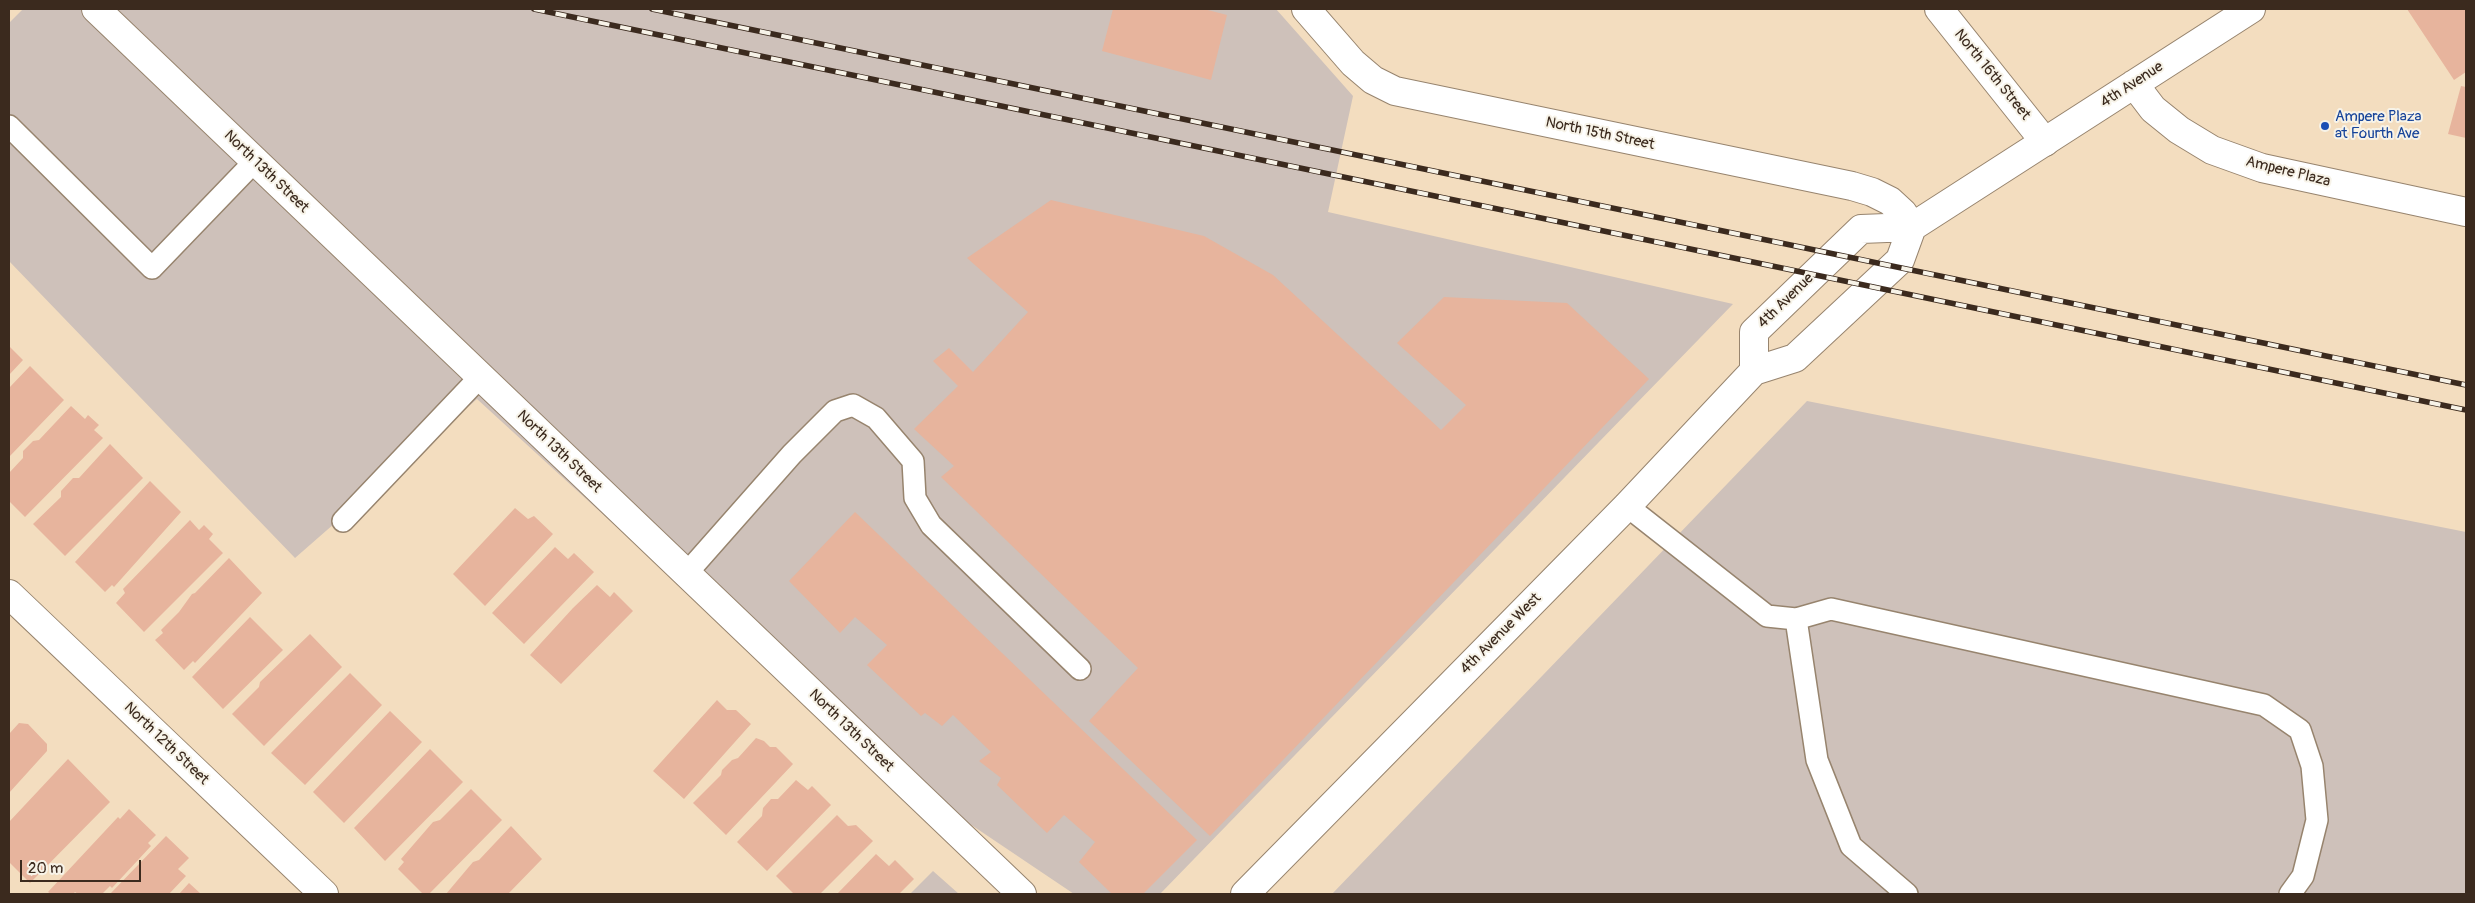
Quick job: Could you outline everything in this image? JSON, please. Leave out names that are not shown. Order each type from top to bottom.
[{"type":"street","name":"North 13th Street","points":[[96,9],[1022,894]]},
{"type":"street","name":"North 15th Street","points":[[1306,9],[1353,63],[1373,80],[1395,91],[1852,186],[1872,192],[1890,201],[1903,213],[1912,227]]},
{"type":"street","name":"North 16th Street","points":[[1939,9],[2046,142]]},
{"type":"street","name":"4th Avenue","points":[[1754,371],[1754,332],[1861,229],[1912,227],[2251,9]]},
{"type":"street","name":"Ampere Plaza","points":[[2134,84],[2152,109],[2179,130],[2212,150],[2262,168],[2466,212]]},
{"type":"street","points":[[1754,371],[1795,358],[1900,260],[1912,227]]},
{"type":"street","name":"4th Avenue West","points":[[1245,894],[1627,506],[1754,371]]},
{"type":"street","name":"North 12th Street","points":[[9,594],[324,894]]},
{"type":"lane","points":[[9,126],[152,268],[255,161]]},
{"type":"lane","points":[[344,522],[480,377]]},
{"type":"lane","points":[[686,574],[792,454],[835,411],[853,405],[876,418],[913,461],[915,498],[932,525],[1080,669]]},
{"type":"lane","points":[[1627,506],[1767,616],[1796,619],[1831,609],[2264,705],[2300,730],[2312,766],[2316,820],[2303,876],[2290,894]]},
{"type":"lane","points":[[1796,619],[1817,760],[1851,846],[1908,894]]},
{"type":"shaded area","points":[[23,9],[1276,9],[1353,96],[1328,212],[1733,304],[1160,894],[1074,894],[967,822],[620,530],[477,399],[295,558],[9,261],[9,23]]},
{"type":"shaded area","points":[[1807,401],[2466,532],[2466,894],[1332,894]]},
{"type":"shaded area","points":[[933,871],[959,894],[910,894]]},
{"type":"building","points":[[1113,9],[1204,9],[1227,15],[1211,80],[1102,51]]},
{"type":"building","points":[[2407,9],[2466,9],[2466,72],[2454,80]]},
{"type":"building","points":[[2461,86],[2466,87],[2466,138],[2448,134]]},
{"type":"building","points":[[1051,200],[1204,236],[1273,275],[1441,430],[1466,405],[1397,343],[1444,297],[1567,303],[1649,379],[1210,836],[1089,721],[1138,668],[941,477],[954,466],[914,429],[958,386],[933,361],[949,348],[973,372],[1028,312],[967,258]]},
{"type":"building","points":[[9,346],[23,360],[9,375]]},
{"type":"building","points":[[30,366],[64,400],[9,457],[9,388]]},
{"type":"building","points":[[71,406],[85,419],[88,415],[99,425],[94,430],[103,438],[25,517],[9,501],[9,473],[23,458],[23,451],[33,441],[39,440]]},
{"type":"building","points":[[110,444],[143,478],[65,556],[33,524],[61,497],[61,491],[73,478],[79,478]]},
{"type":"building","points":[[150,481],[181,512],[114,587],[112,585],[105,592],[75,562]]},
{"type":"building","points":[[515,508],[528,519],[534,516],[553,534],[485,606],[453,574]]},
{"type":"building","points":[[855,512],[1197,840],[1143,894],[1112,894],[1079,862],[1095,842],[1064,815],[1047,833],[997,785],[1001,778],[979,761],[991,752],[953,715],[942,726],[925,713],[921,716],[867,665],[887,645],[855,617],[840,633],[789,581]]},
{"type":"building","points":[[190,520],[199,530],[204,525],[213,534],[209,539],[223,553],[144,632],[116,603],[125,593],[123,589]]},
{"type":"building","points":[[555,547],[568,559],[574,553],[594,572],[524,644],[492,613]]},
{"type":"building","points":[[229,558],[262,593],[195,663],[193,661],[184,670],[155,640],[163,633],[161,630],[179,612],[192,594]]},
{"type":"building","points":[[597,585],[610,597],[614,592],[633,611],[561,684],[530,655]]},
{"type":"building","points":[[250,617],[283,650],[223,709],[192,677]]},
{"type":"building","points":[[310,634],[342,667],[264,746],[232,714],[259,687],[260,682]]},
{"type":"building","points":[[350,673],[382,705],[305,785],[271,753]]},
{"type":"building","points":[[717,700],[727,710],[736,710],[751,724],[684,799],[653,771]]},
{"type":"building","points":[[390,711],[422,742],[344,823],[313,792]]},
{"type":"building","points":[[19,723],[28,724],[47,744],[47,751],[9,793],[9,734]]},
{"type":"building","points":[[756,738],[764,741],[770,747],[776,747],[793,764],[726,835],[693,803],[721,775],[722,770],[732,760],[738,758]]},
{"type":"building","points":[[430,749],[463,782],[385,861],[354,828]]},
{"type":"building","points":[[68,759],[110,802],[30,883],[9,862],[9,822]]},
{"type":"building","points":[[796,780],[808,790],[812,786],[831,805],[767,871],[737,842],[762,816],[763,808],[771,799],[778,799]]},
{"type":"building","points":[[471,789],[502,820],[429,894],[423,894],[398,869],[404,862],[401,859],[433,822],[440,820]]},
{"type":"building","points":[[129,809],[156,835],[148,843],[151,846],[112,888],[110,886],[102,894],[78,894],[75,892],[73,894],[51,894],[48,892],[118,817],[120,819]]},
{"type":"building","points":[[837,815],[848,826],[856,825],[873,841],[820,894],[794,894],[776,876]]},
{"type":"building","points":[[511,826],[542,859],[508,894],[446,894],[473,862],[479,860]]},
{"type":"building","points":[[166,836],[189,858],[178,869],[186,876],[169,894],[110,894]]},
{"type":"building","points":[[876,854],[889,866],[895,860],[914,879],[899,894],[837,894]]},
{"type":"building","points":[[189,883],[201,894],[179,894]]},
{"type":"railway","points":[[534,9],[2466,410]]},
{"type":"railway","points":[[652,9],[2466,385]]},
{"type":"place","name":"Ampere Plaza at Fourth Ave","points":[[2325,126]]}]
